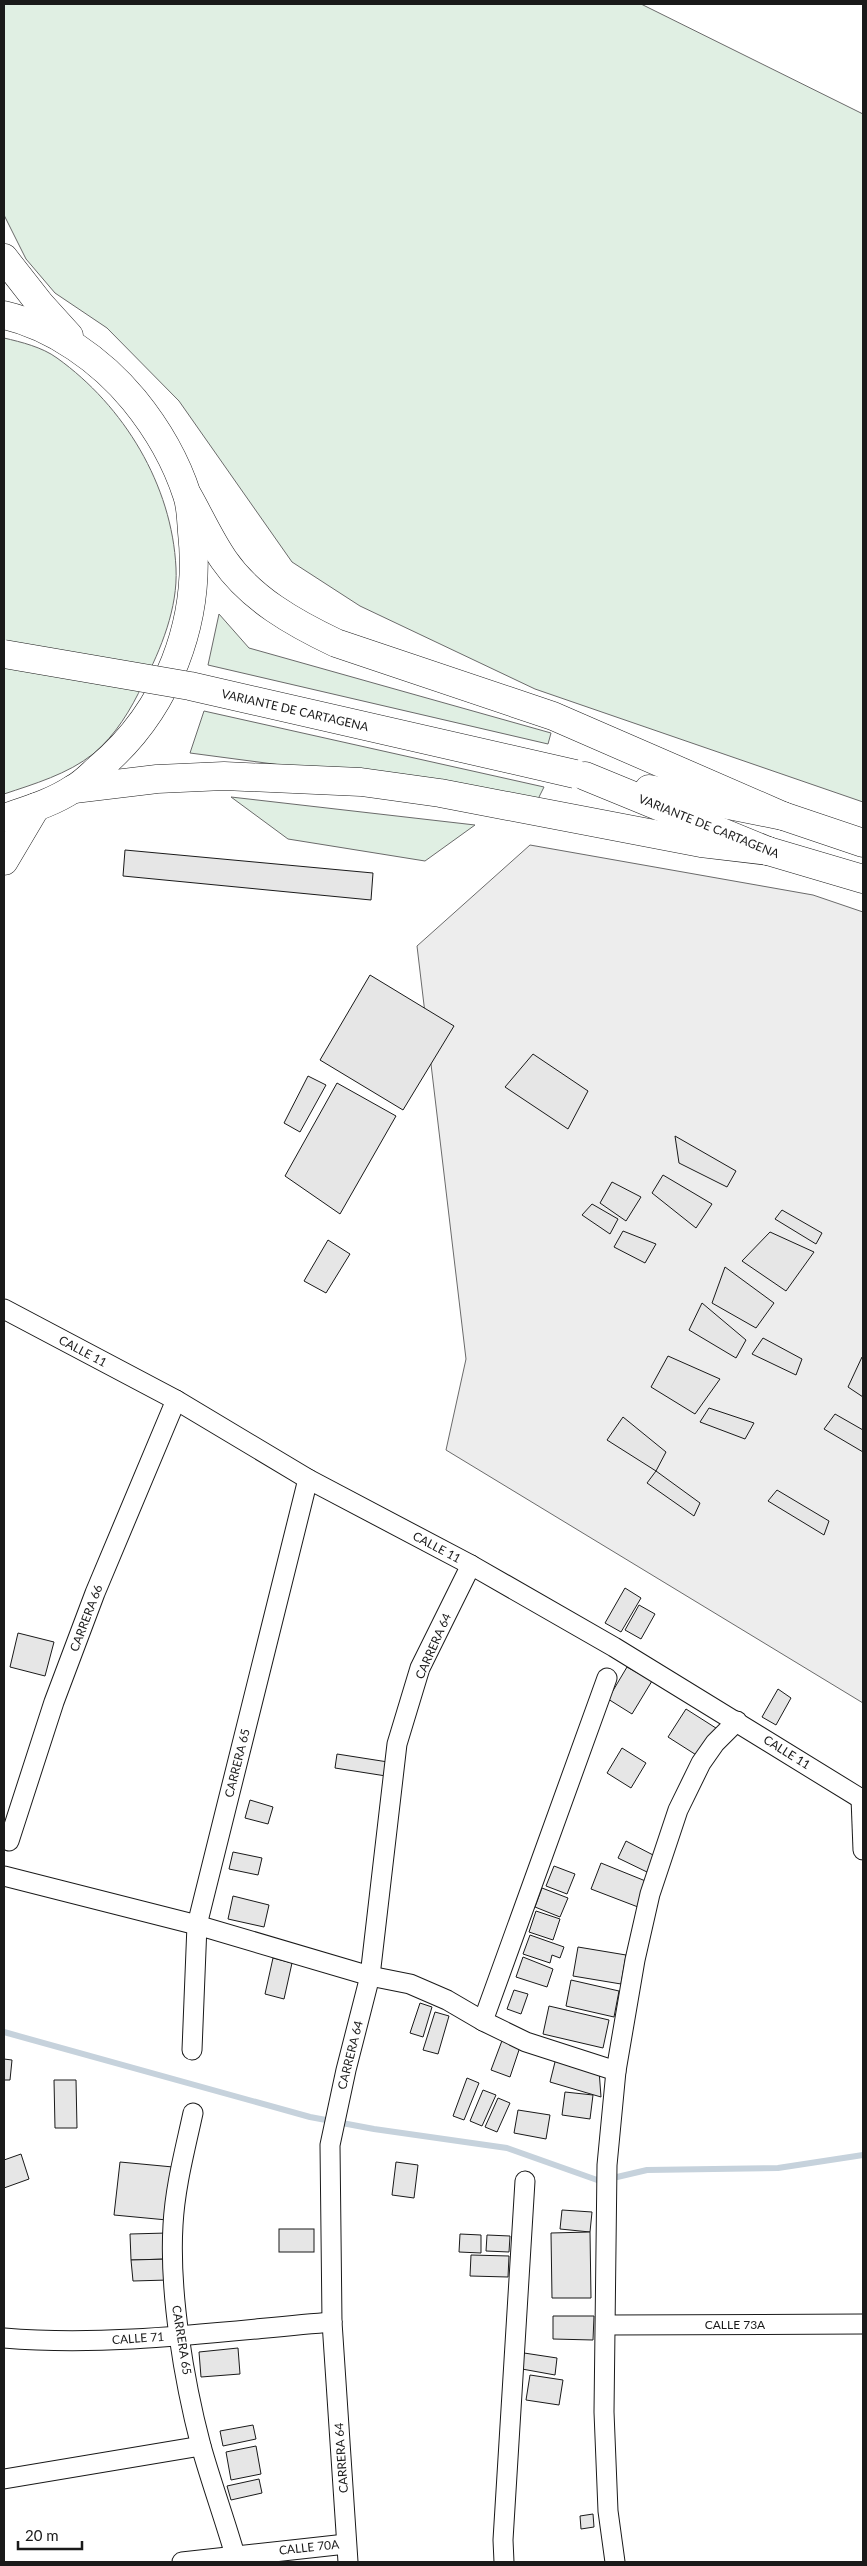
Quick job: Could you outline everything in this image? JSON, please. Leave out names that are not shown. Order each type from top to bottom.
[{"type":"main road","points":[[4,258],[40,304],[84,352],[118,381],[147,416],[170,455],[188,496],[224,560],[246,586],[269,605],[303,628],[336,643],[553,716],[783,816]]},
{"type":"main road","points":[[4,315],[25,320],[84,352]]},
{"type":"main road","points":[[4,818],[36,807],[74,789],[117,753],[152,710],[177,661],[191,608],[194,552],[188,496]]},
{"type":"main road","name":"VARIANTE DE CARTAGENA","points":[[4,654],[190,686],[580,775],[783,816],[863,843]]},
{"type":"main road","name":"VARIANTE DE CARTAGENA","points":[[580,775],[768,851],[863,879]]},
{"type":"main road","points":[[74,789],[157,779],[224,776],[361,782],[440,793],[701,843],[768,851]]},
{"type":"main road","points":[[4,861],[36,807]]},
{"type":"street","name":"CALLE 11","points":[[4,1309],[176,1400],[308,1479],[471,1565],[737,1721],[862,1799]]},
{"type":"street","name":"CARRERA 66","points":[[9,1841],[54,1702],[95,1593],[176,1400]]},
{"type":"street","name":"CARRERA 65","points":[[192,2050],[197,1925],[308,1479]]},
{"type":"street","name":"CARRERA 64","points":[[347,2553],[332,2322],[330,2145],[370,1976],[397,1744],[420,1668],[471,1565]]},
{"type":"street","points":[[483,2021],[606,1678]]},
{"type":"street","points":[[615,2562],[608,2511],[604,2412],[607,2325],[607,2165],[616,2071],[635,1960],[650,1894],[678,1810],[701,1763],[737,1721]]},
{"type":"street","points":[[862,1799],[863,1850]]},
{"type":"street","points":[[4,1876],[197,1925],[370,1976],[410,1984],[447,2000],[483,2021],[526,2042],[616,2071]]},
{"type":"street","name":"CARRERA 65","points":[[193,2114],[179,2176],[173,2225],[174,2284],[179,2335],[201,2446],[236,2559]]},
{"type":"street","points":[[504,2562],[503,2540],[525,2181]]},
{"type":"street","name":"CALLE 71","points":[[4,2338],[45,2341],[98,2341],[332,2322]]},
{"type":"street","name":"CALLE 73A","points":[[607,2325],[863,2324]]},
{"type":"street","points":[[4,2479],[201,2446]]},
{"type":"street","name":"CALLE 70A","points":[[182,2562],[347,2553]]},
{"type":"green space","points":[[4,4],[641,4],[863,114],[863,802],[535,689],[360,606],[292,562],[179,401],[107,328],[55,293],[26,259],[4,215]]},
{"type":"green space","points":[[4,338],[38,348],[57,358],[81,377],[103,399],[123,424],[140,450],[154,478],[165,507],[172,537],[176,583],[167,628],[150,671],[128,712],[109,739],[93,754],[73,767],[50,778],[4,794]]},
{"type":"green space","points":[[219,614],[249,648],[551,733],[548,744],[208,665]]},
{"type":"green space","points":[[204,711],[544,787],[538,799],[190,753]]},
{"type":"green space","points":[[231,797],[475,825],[425,861],[288,839]]},
{"type":"shaded area","points":[[530,845],[813,895],[863,912],[863,1703],[446,1450],[466,1359],[417,946]]},
{"type":"building","points":[[125,850],[373,873],[371,900],[123,876]]},
{"type":"building","points":[[370,975],[454,1026],[403,1110],[320,1060]]},
{"type":"building","points":[[533,1054],[588,1091],[568,1129],[505,1087]]},
{"type":"building","points":[[308,1076],[326,1085],[300,1132],[284,1123]]},
{"type":"building","points":[[337,1083],[396,1116],[340,1214],[285,1176]]},
{"type":"building","points":[[675,1136],[736,1171],[727,1187],[679,1163]]},
{"type":"building","points":[[663,1175],[712,1204],[696,1228],[652,1193]]},
{"type":"building","points":[[612,1182],[641,1197],[626,1221],[600,1203]]},
{"type":"building","points":[[592,1204],[618,1219],[610,1234],[582,1215]]},
{"type":"building","points":[[782,1210],[822,1233],[816,1244],[775,1219]]},
{"type":"building","points":[[623,1231],[656,1244],[645,1263],[614,1247]]},
{"type":"building","points":[[770,1232],[814,1252],[786,1291],[742,1261]]},
{"type":"building","points":[[328,1240],[350,1254],[326,1293],[304,1281]]},
{"type":"building","points":[[725,1267],[774,1303],[756,1328],[712,1303]]},
{"type":"building","points":[[702,1303],[746,1340],[736,1358],[689,1330]]},
{"type":"building","points":[[763,1338],[802,1359],[796,1375],[752,1354]]},
{"type":"building","points":[[668,1356],[720,1379],[695,1414],[651,1387]]},
{"type":"building","points":[[863,1358],[863,1397],[848,1387]]},
{"type":"building","points":[[709,1408],[754,1423],[745,1439],[700,1422]]},
{"type":"building","points":[[835,1414],[863,1430],[863,1452],[824,1429]]},
{"type":"building","points":[[623,1417],[666,1452],[656,1471],[607,1440]]},
{"type":"building","points":[[656,1471],[700,1503],[694,1516],[647,1483]]},
{"type":"building","points":[[777,1490],[829,1521],[824,1535],[768,1501]]},
{"type":"building","points":[[625,1588],[641,1598],[621,1632],[605,1623]]},
{"type":"building","points":[[639,1605],[655,1614],[641,1639],[625,1630]]},
{"type":"building","points":[[18,1633],[54,1642],[45,1676],[10,1667]]},
{"type":"building","points":[[627,1667],[652,1681],[632,1714],[608,1699]]},
{"type":"building","points":[[778,1689],[791,1698],[776,1725],[762,1717]]},
{"type":"building","points":[[686,1709],[719,1730],[701,1758],[668,1737]]},
{"type":"building","points":[[622,1748],[646,1763],[631,1788],[607,1773]]},
{"type":"building","points":[[337,1754],[388,1762],[386,1776],[335,1768]]},
{"type":"building","points":[[250,1800],[273,1807],[268,1824],[245,1818]]},
{"type":"building","points":[[626,1841],[655,1856],[647,1872],[618,1858]]},
{"type":"building","points":[[233,1852],[262,1858],[258,1875],[229,1869]]},
{"type":"building","points":[[601,1863],[648,1882],[638,1907],[591,1889]]},
{"type":"building","points":[[554,1866],[575,1874],[567,1894],[546,1886]]},
{"type":"building","points":[[542,1888],[568,1898],[560,1917],[535,1907]]},
{"type":"building","points":[[233,1896],[269,1905],[264,1927],[228,1919]]},
{"type":"building","points":[[536,1911],[560,1919],[553,1940],[529,1932]]},
{"type":"building","points":[[530,1935],[564,1947],[560,1958],[552,1955],[550,1963],[523,1954]]},
{"type":"building","points":[[578,1947],[626,1955],[621,1984],[573,1976]]},
{"type":"building","points":[[523,1957],[553,1969],[547,1987],[516,1977]]},
{"type":"building","points":[[273,1958],[292,1963],[284,1999],[265,1994]]},
{"type":"building","points":[[571,1980],[619,1991],[614,2017],[566,2006]]},
{"type":"building","points":[[514,1990],[528,1994],[521,2014],[507,2009]]},
{"type":"building","points":[[420,2003],[432,2007],[423,2037],[410,2033]]},
{"type":"building","points":[[549,2006],[609,2020],[603,2048],[543,2034]]},
{"type":"building","points":[[435,2012],[449,2016],[438,2054],[423,2050]]},
{"type":"building","points":[[503,2038],[521,2044],[510,2077],[491,2070]]},
{"type":"building","points":[[556,2058],[599,2070],[601,2097],[550,2082]]},
{"type":"building","points":[[4,2059],[12,2060],[10,2080],[4,2080]]},
{"type":"building","points":[[467,2078],[479,2083],[464,2120],[453,2116]]},
{"type":"building","points":[[54,2080],[76,2080],[77,2128],[55,2128]]},
{"type":"building","points":[[483,2090],[496,2095],[482,2126],[470,2121]]},
{"type":"building","points":[[565,2092],[593,2095],[590,2119],[562,2115]]},
{"type":"building","points":[[498,2098],[510,2103],[497,2132],[485,2127]]},
{"type":"building","points":[[518,2110],[550,2115],[546,2139],[514,2133]]},
{"type":"building","points":[[21,2154],[29,2179],[4,2188],[4,2160]]},
{"type":"building","points":[[120,2162],[173,2167],[167,2220],[114,2215]]},
{"type":"building","points":[[396,2162],[418,2165],[414,2198],[392,2195]]},
{"type":"building","points":[[562,2210],[592,2212],[590,2232],[560,2229]]},
{"type":"building","points":[[279,2229],[314,2229],[314,2252],[279,2252]]},
{"type":"building","points":[[590,2232],[591,2298],[552,2298],[551,2233]]},
{"type":"building","points":[[167,2233],[168,2259],[131,2260],[130,2234]]},
{"type":"building","points":[[460,2234],[481,2235],[481,2253],[459,2252]]},
{"type":"building","points":[[487,2235],[510,2236],[509,2252],[486,2251]]},
{"type":"building","points":[[471,2255],[509,2256],[508,2277],[470,2276]]},
{"type":"building","points":[[168,2259],[168,2280],[133,2281],[131,2260]]},
{"type":"building","points":[[553,2316],[594,2316],[593,2340],[553,2339]]},
{"type":"building","points":[[238,2348],[240,2374],[201,2377],[199,2352]]},
{"type":"building","points":[[524,2353],[557,2358],[555,2375],[522,2369]]},
{"type":"building","points":[[530,2375],[563,2380],[559,2405],[526,2400]]},
{"type":"building","points":[[253,2425],[256,2439],[223,2446],[220,2431]]},
{"type":"building","points":[[256,2446],[261,2474],[231,2480],[226,2452]]},
{"type":"building","points":[[259,2479],[262,2493],[231,2500],[227,2486]]},
{"type":"building","points":[[593,2514],[594,2527],[581,2529],[580,2516]]},
{"type":"waterway","points":[[4,2032],[310,2117],[374,2129],[507,2148],[600,2181],[647,2170],[778,2168],[863,2155]]}]
